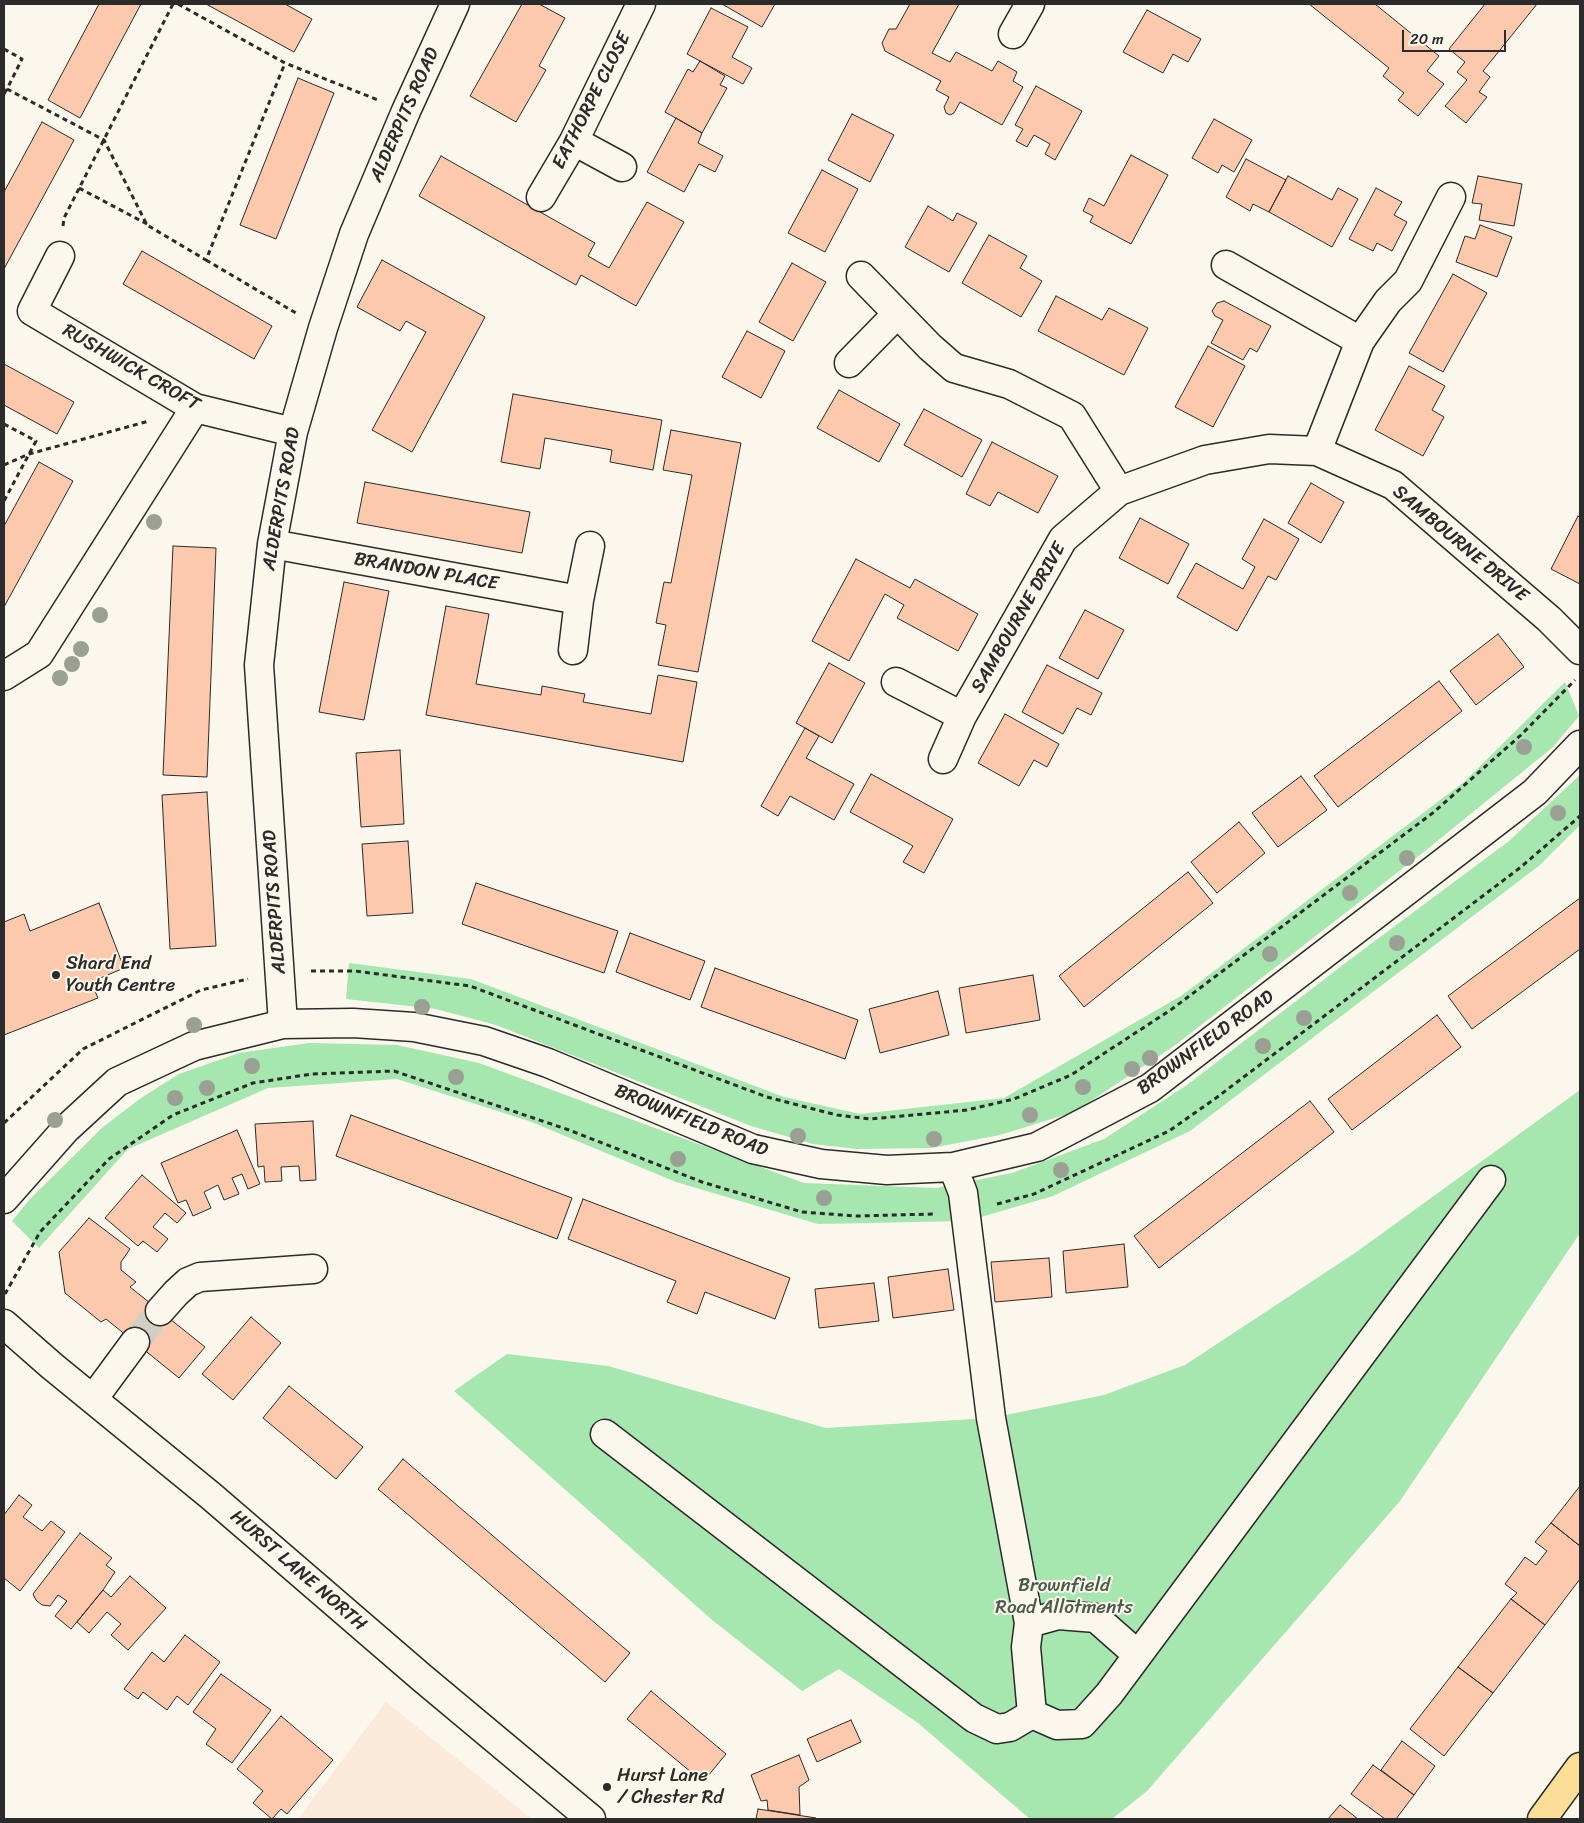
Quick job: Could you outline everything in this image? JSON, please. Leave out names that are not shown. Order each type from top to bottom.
[{"type":"main road","points":[[1542,1819],[1580,1767]]},
{"type":"street","name":"ALDERPITS ROAD","points":[[283,1024],[258,665],[272,544],[293,432],[322,328],[354,234],[406,110],[455,4]]},
{"type":"street","name":"EATHORPE CLOSE","points":[[541,197],[574,140],[641,4]]},
{"type":"street","points":[[1013,34],[1030,4]]},
{"type":"street","points":[[574,140],[622,167]]},
{"type":"street","points":[[1317,451],[1360,341],[1388,301],[1408,281],[1451,197]]},
{"type":"street","name":"RUSHWICK CROFT","points":[[60,256],[32,311],[195,408],[293,432]]},
{"type":"street","points":[[1226,265],[1360,341]]},
{"type":"street","points":[[861,276],[897,314],[954,368],[1009,384],[1072,416],[1119,491]]},
{"type":"street","points":[[849,364],[897,314]]},
{"type":"street","points":[[4,676],[39,654],[195,408]]},
{"type":"street","name":"SAMBOURNE DRIVE","points":[[943,759],[962,716],[1062,539],[1119,491],[1205,460],[1269,449],[1317,451],[1393,485],[1549,619],[1580,650]]},
{"type":"street","name":"BRANDON PLACE","points":[[272,544],[580,600]]},
{"type":"street","points":[[573,650],[590,546]]},
{"type":"street","points":[[896,682],[962,716]]},
{"type":"street","name":"BROWNFIELD ROAD","points":[[4,1199],[66,1129],[117,1082],[194,1046],[283,1024],[353,1023],[414,1027],[484,1041],[548,1063],[753,1149],[821,1164],[887,1170],[953,1167],[1037,1148],[1150,1088],[1534,792],[1580,744]]},
{"type":"street","points":[[953,1167],[963,1193],[991,1418],[1029,1623],[1026,1647],[1032,1714]]},
{"type":"street","points":[[1032,1714],[1057,1725],[1082,1724],[1109,1694],[1491,1180]]},
{"type":"street","points":[[160,1311],[188,1282],[200,1277],[313,1269]]},
{"type":"street","name":"HURST LANE NORTH","points":[[4,1324],[211,1496],[413,1671],[591,1819]]},
{"type":"street","points":[[93,1399],[135,1342]]},
{"type":"street","points":[[605,1434],[974,1718],[997,1729],[1010,1726],[1032,1714]]},
{"type":"street","points":[[1029,1623],[1058,1615],[1096,1618],[1138,1655]]},
{"type":"path","points":[[60,256],[64,218],[173,4]]},
{"type":"path","points":[[178,4],[285,63],[406,110]]},
{"type":"path","points":[[4,49],[22,59],[4,94]]},
{"type":"path","points":[[206,260],[285,63]]},
{"type":"path","points":[[7,89],[104,140],[147,225]]},
{"type":"path","points":[[79,188],[147,225],[322,328]]},
{"type":"path","points":[[4,465],[29,454],[195,408]]},
{"type":"path","points":[[4,424],[36,441],[4,501]]},
{"type":"path","points":[[4,1123],[83,1049],[201,990],[280,971],[355,971],[470,986],[767,1097],[870,1120],[967,1110],[1014,1099],[1071,1075],[1172,1009],[1300,913],[1434,812],[1521,735],[1580,674]]},
{"type":"path","points":[[4,1297],[40,1232],[109,1158],[173,1115],[253,1083],[312,1074],[394,1071],[569,1130],[702,1182],[802,1212],[856,1216],[966,1212],[1034,1194],[1169,1131],[1224,1092],[1442,927],[1520,867],[1580,816]]},
{"type":"shaded area","points":[[386,1702],[532,1819],[298,1819]]},
{"type":"green space","points":[[1565,682],[1579,716],[1553,747],[1425,851],[1174,1046],[1074,1112],[1000,1135],[931,1148],[857,1149],[813,1144],[751,1126],[496,1025],[436,1009],[346,999],[349,963],[471,979],[784,1097],[860,1114],[1004,1098],[1181,996],[1464,782]]},
{"type":"green space","points":[[1580,775],[1580,825],[1540,865],[1190,1131],[1053,1196],[967,1221],[818,1224],[676,1182],[529,1121],[397,1079],[268,1088],[128,1149],[39,1248],[12,1221],[30,1199],[103,1127],[141,1098],[179,1074],[239,1053],[309,1043],[397,1045],[479,1063],[804,1183],[936,1188],[1012,1173],[1104,1139],[1187,1085],[1348,961],[1509,841]]},
{"type":"green space","name":"Brownfield Road Allotments","points":[[1580,1090],[1580,1233],[1400,1501],[1147,1791],[1112,1819],[1030,1819],[918,1723],[839,1669],[802,1691],[711,1619],[454,1391],[507,1354],[608,1366],[826,1428],[991,1418],[1104,1395],[1185,1365],[1355,1253]]},
{"type":"building","points":[[99,4],[141,4],[80,118],[48,100]]},
{"type":"building","points":[[206,4],[285,4],[312,19],[294,52]]},
{"type":"building","points":[[522,4],[539,4],[565,18],[539,66],[546,70],[516,122],[470,96]]},
{"type":"building","points":[[722,4],[775,4],[762,27]]},
{"type":"building","points":[[910,4],[959,4],[932,53],[950,62],[956,52],[992,71],[998,61],[1017,72],[1013,81],[1023,87],[1002,125],[960,102],[954,113],[950,115],[946,113],[944,107],[949,97],[936,90],[941,81],[885,51],[882,43],[889,29],[896,29]]},
{"type":"building","points":[[1309,4],[1375,4],[1439,56],[1427,71],[1444,84],[1418,116],[1398,100],[1404,93],[1383,76],[1389,68]]},
{"type":"building","points":[[1485,4],[1537,4],[1483,71],[1490,77],[1479,92],[1487,97],[1466,123],[1445,106],[1467,80],[1457,72],[1465,62],[1449,49]]},
{"type":"building","points":[[711,8],[748,27],[732,57],[752,68],[743,84],[687,54]]},
{"type":"building","points":[[1147,10],[1201,39],[1188,62],[1173,54],[1163,73],[1123,52]]},
{"type":"building","points":[[700,61],[725,76],[720,85],[727,88],[702,133],[665,112],[688,69],[693,72]]},
{"type":"building","points":[[298,78],[334,93],[276,239],[240,225]]},
{"type":"building","points":[[1036,86],[1082,111],[1055,160],[1045,154],[1050,144],[1034,135],[1027,147],[1016,141],[1023,129],[1015,125]]},
{"type":"building","points":[[852,114],[894,135],[870,182],[828,160]]},
{"type":"building","points":[[676,118],[702,133],[698,143],[723,156],[715,172],[699,164],[684,192],[647,172]]},
{"type":"building","points":[[1214,119],[1252,140],[1234,172],[1222,165],[1218,173],[1192,158]]},
{"type":"building","points":[[42,122],[74,140],[4,269],[4,192]]},
{"type":"building","points":[[1131,155],[1168,175],[1131,244],[1090,222],[1093,216],[1083,211],[1089,198],[1104,206]]},
{"type":"building","points":[[441,156],[595,243],[588,256],[609,268],[647,202],[684,222],[636,306],[581,275],[576,285],[419,196]]},
{"type":"building","points":[[1246,159],[1286,180],[1269,212],[1253,204],[1250,211],[1226,197]]},
{"type":"building","points":[[822,170],[858,189],[825,252],[788,233]]},
{"type":"building","points":[[1288,176],[1332,200],[1338,188],[1358,199],[1332,247],[1269,212]]},
{"type":"building","points":[[1478,176],[1522,184],[1514,226],[1479,220],[1482,204],[1472,203]]},
{"type":"building","points":[[1376,188],[1402,202],[1394,215],[1407,222],[1392,251],[1377,243],[1373,251],[1349,239]]},
{"type":"building","points":[[928,206],[953,221],[957,213],[977,223],[949,272],[905,247]]},
{"type":"building","points":[[1480,225],[1512,237],[1497,277],[1456,262],[1465,236],[1475,239]]},
{"type":"building","points":[[989,235],[1027,256],[1020,268],[1042,281],[1021,317],[962,283]]},
{"type":"building","points":[[142,251],[272,326],[254,359],[123,284]]},
{"type":"building","points":[[382,260],[485,317],[412,452],[372,430],[426,332],[406,321],[400,331],[357,307]]},
{"type":"building","points":[[792,263],[826,282],[793,341],[759,322]]},
{"type":"building","points":[[1453,274],[1487,293],[1443,372],[1409,353]]},
{"type":"building","points":[[1056,296],[1102,320],[1109,308],[1148,328],[1124,375],[1038,331]]},
{"type":"building","points":[[1224,301],[1271,326],[1257,352],[1250,348],[1243,360],[1211,343],[1223,320],[1215,316],[1212,311],[1217,303]]},
{"type":"building","points":[[747,331],[785,351],[761,398],[722,377]]},
{"type":"building","points":[[1208,346],[1245,366],[1213,427],[1175,407]]},
{"type":"building","points":[[4,364],[74,402],[57,434],[4,405]]},
{"type":"building","points":[[1409,366],[1445,386],[1432,410],[1444,417],[1423,456],[1375,430]]},
{"type":"building","points":[[839,390],[900,424],[879,462],[817,428]]},
{"type":"building","points":[[513,394],[662,420],[653,470],[610,462],[612,450],[545,438],[540,469],[501,462]]},
{"type":"building","points":[[924,409],[982,440],[962,477],[904,445]]},
{"type":"building","points":[[671,430],[741,443],[698,672],[658,665],[666,625],[656,623],[664,582],[671,583],[692,475],[663,470]]},
{"type":"building","points":[[992,442],[1058,476],[1038,513],[998,492],[990,506],[966,494]]},
{"type":"building","points":[[39,462],[73,481],[4,607],[4,526]]},
{"type":"building","points":[[365,482],[530,512],[522,553],[357,523]]},
{"type":"building","points":[[1311,483],[1344,502],[1321,543],[1288,523]]},
{"type":"building","points":[[1578,516],[1580,518],[1580,584],[1551,569]]},
{"type":"building","points":[[1140,518],[1189,544],[1168,584],[1119,558]]},
{"type":"building","points":[[1264,519],[1299,539],[1276,580],[1268,576],[1237,631],[1177,597],[1196,563],[1243,589],[1255,567],[1242,559]]},
{"type":"building","points":[[173,546],[216,548],[207,777],[163,775]]},
{"type":"building","points":[[856,559],[910,588],[915,579],[978,614],[958,651],[897,618],[904,605],[885,594],[849,661],[812,641]]},
{"type":"building","points":[[344,582],[389,591],[364,720],[319,712]]},
{"type":"building","points":[[446,606],[489,614],[476,684],[541,695],[542,686],[585,694],[583,702],[651,714],[658,675],[697,682],[683,762],[426,715]]},
{"type":"building","points":[[1085,610],[1124,630],[1098,679],[1059,658]]},
{"type":"building","points":[[1498,634],[1524,667],[1476,705],[1450,671]]},
{"type":"building","points":[[829,663],[865,683],[832,743],[796,723]]},
{"type":"building","points":[[1047,665],[1102,693],[1091,715],[1077,708],[1063,734],[1022,712]]},
{"type":"building","points":[[1439,681],[1462,711],[1338,807],[1314,776]]},
{"type":"building","points":[[1005,714],[1059,744],[1047,767],[1034,760],[1019,786],[978,763]]},
{"type":"building","points":[[805,728],[819,736],[806,758],[854,784],[834,820],[790,796],[778,816],[761,806]]},
{"type":"building","points":[[400,750],[404,824],[361,827],[356,753]]},
{"type":"building","points":[[871,774],[953,819],[924,873],[903,862],[913,846],[850,812]]},
{"type":"building","points":[[1301,776],[1327,810],[1278,847],[1252,813]]},
{"type":"building","points":[[207,792],[216,946],[170,949],[162,795]]},
{"type":"building","points":[[1239,822],[1265,853],[1217,893],[1191,862]]},
{"type":"building","points":[[408,841],[413,913],[367,916],[362,844]]},
{"type":"building","points":[[1188,872],[1213,903],[1084,1007],[1059,976]]},
{"type":"building","points":[[476,883],[618,931],[604,973],[462,924]]},
{"type":"building","points":[[1580,898],[1580,949],[1472,1029],[1448,996]]},
{"type":"building","name":"Shard End Youth Centre","points":[[99,903],[124,968],[91,982],[98,998],[4,1035],[4,922],[24,914],[30,931]]},
{"type":"building","points":[[630,933],[705,961],[690,1000],[616,972]]},
{"type":"building","points":[[715,968],[858,1020],[845,1059],[701,1007]]},
{"type":"building","points":[[1033,975],[1040,1020],[966,1033],[959,988]]},
{"type":"building","points":[[938,991],[949,1035],[880,1053],[869,1009]]},
{"type":"building","points":[[1437,1015],[1461,1047],[1352,1130],[1328,1099]]},
{"type":"building","points":[[1310,1101],[1334,1132],[1159,1268],[1134,1236]]},
{"type":"building","points":[[351,1115],[572,1198],[557,1239],[336,1156]]},
{"type":"building","points":[[313,1121],[316,1180],[300,1181],[299,1166],[281,1167],[282,1181],[265,1182],[264,1166],[258,1167],[255,1124]]},
{"type":"building","points":[[237,1130],[260,1184],[248,1189],[242,1174],[232,1178],[239,1194],[224,1200],[218,1185],[204,1192],[211,1208],[193,1216],[186,1200],[178,1203],[161,1163]]},
{"type":"building","points":[[142,1175],[186,1213],[177,1223],[165,1213],[153,1227],[168,1239],[157,1252],[143,1241],[138,1246],[105,1218]]},
{"type":"building","points":[[583,1199],[790,1278],[775,1319],[705,1292],[697,1314],[667,1302],[676,1281],[568,1239]]},
{"type":"building","points":[[89,1218],[130,1249],[121,1262],[121,1270],[136,1282],[130,1287],[205,1347],[179,1378],[106,1319],[101,1322],[65,1293],[59,1252]]},
{"type":"building","points":[[1124,1244],[1128,1287],[1066,1293],[1063,1251]]},
{"type":"building","points":[[1049,1258],[1052,1297],[995,1302],[991,1262]]},
{"type":"building","points":[[948,1269],[954,1310],[893,1318],[888,1277]]},
{"type":"building","points":[[874,1283],[879,1321],[819,1328],[815,1289]]},
{"type":"building","points":[[251,1317],[281,1343],[233,1400],[202,1374]]},
{"type":"building","points":[[289,1386],[363,1447],[336,1479],[263,1418]]},
{"type":"building","points":[[403,1459],[630,1653],[605,1682],[378,1489]]},
{"type":"building","points":[[1580,1486],[1580,1546],[1551,1523]]},
{"type":"building","points":[[19,1495],[32,1505],[23,1517],[42,1531],[51,1521],[65,1532],[20,1591],[4,1578],[4,1515]]},
{"type":"building","points":[[1551,1523],[1580,1546],[1580,1579],[1545,1625],[1511,1599],[1517,1593],[1505,1584],[1525,1557],[1536,1565],[1547,1551],[1535,1542]]},
{"type":"building","points":[[80,1533],[112,1558],[106,1565],[115,1572],[71,1629],[55,1616],[67,1601],[58,1595],[50,1606],[42,1605],[33,1594]]},
{"type":"building","points":[[130,1576],[166,1608],[128,1650],[111,1635],[121,1624],[107,1612],[89,1633],[77,1622],[103,1590],[111,1597]]},
{"type":"building","points":[[1511,1599],[1545,1625],[1493,1693],[1458,1667]]},
{"type":"building","points":[[185,1635],[220,1662],[188,1705],[177,1696],[167,1710],[143,1692],[138,1699],[124,1689],[152,1652],[164,1662]]},
{"type":"building","points":[[1458,1667],[1493,1693],[1444,1756],[1410,1729]]},
{"type":"building","points":[[221,1674],[271,1710],[232,1763],[206,1744],[216,1729],[193,1712]]},
{"type":"building","points":[[651,1691],[726,1754],[703,1782],[627,1719]]},
{"type":"building","points":[[281,1716],[333,1760],[287,1814],[281,1809],[272,1819],[253,1803],[263,1791],[237,1769]]},
{"type":"building","points":[[851,1720],[861,1742],[817,1762],[807,1739]]},
{"type":"building","points":[[1402,1741],[1435,1766],[1414,1795],[1381,1770]]},
{"type":"building","points":[[799,1755],[809,1780],[799,1787],[800,1815],[768,1810],[767,1800],[761,1801],[751,1775]]},
{"type":"building","points":[[1373,1765],[1414,1795],[1396,1819],[1385,1819],[1351,1794]]},
{"type":"building","points":[[1340,1805],[1358,1819],[1328,1819]]},
{"type":"building","points":[[758,1809],[816,1818],[816,1819],[756,1819]]},
{"type":"tunnel","points":[[135,1342],[160,1311]]},
{"type":"place","name":"Shard End Youth Centre","points":[[56,975]]},
{"type":"place","name":"Hurst Lane / Chester Rd","points":[[607,1787]]}]
